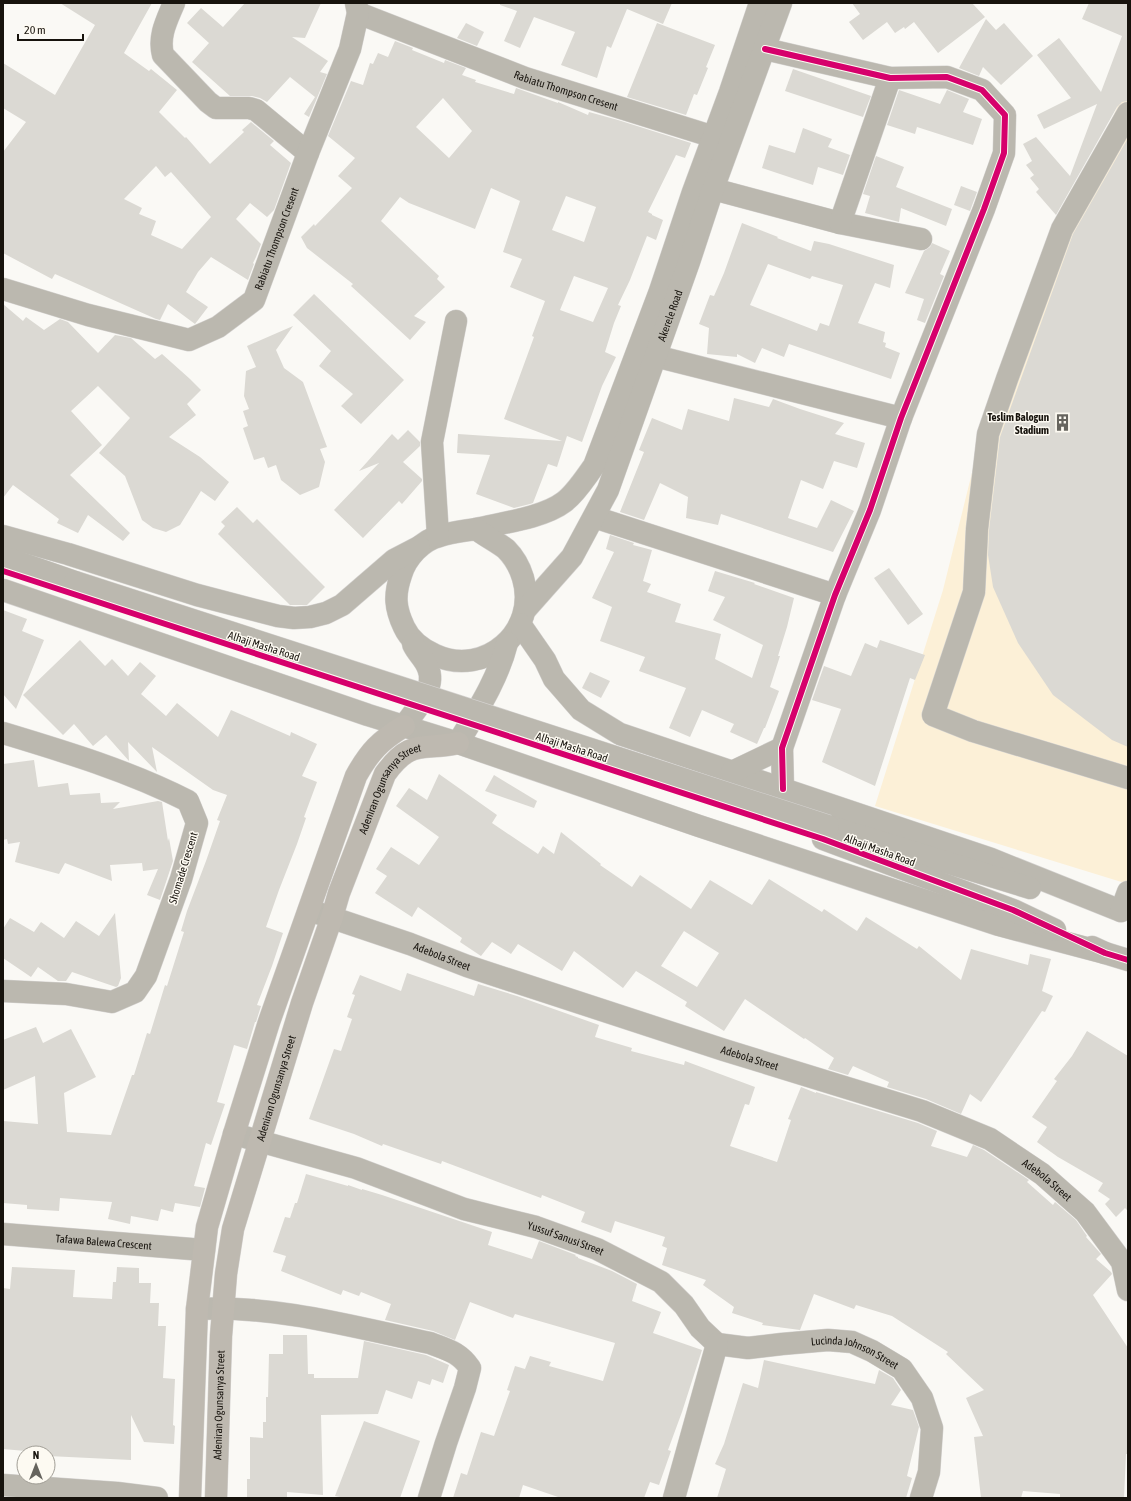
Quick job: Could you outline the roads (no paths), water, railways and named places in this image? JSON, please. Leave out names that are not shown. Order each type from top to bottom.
[{"type":"main road","points":[[190,1498],[197,1310],[207,1227],[269,1022],[356,776],[367,757],[377,745],[404,726]]},
{"type":"main road","name":"Adeniran Ogunsanya Street","points":[[216,1498],[223,1308],[226,1274],[233,1229],[302,1003],[339,893],[381,781],[392,763],[414,748],[458,743]]},
{"type":"street","points":[[174,3],[164,30],[161,46],[164,55],[208,102],[216,108],[250,108],[256,110],[308,153]]},
{"type":"street","points":[[3,536],[68,554],[197,595],[278,616],[294,618],[310,617],[326,613],[342,605],[394,560],[438,536],[540,514],[564,502],[580,485],[594,466],[660,291],[693,192],[721,142],[760,3]]},
{"type":"street","name":"Akerele Road","points":[[523,617],[572,557],[608,490],[713,188],[721,142],[764,49],[781,3]]},
{"type":"street","name":"Rabiatu Thompson Cresent","points":[[3,289],[88,315],[189,340],[218,327],[254,300],[308,153],[350,49],[357,8],[525,78],[721,142]]},
{"type":"street","points":[[764,49],[890,78],[947,77],[982,90],[1005,115],[1004,153],[984,209],[901,418],[870,510],[835,595],[782,748],[783,789]]},
{"type":"street","points":[[840,223],[890,78]]},
{"type":"street","points":[[1128,113],[1062,229],[988,434],[977,529],[974,592],[933,715],[973,731],[1128,778]]},
{"type":"street","points":[[713,188],[840,223],[921,239]]},
{"type":"street","points":[[438,536],[432,442],[456,321]]},
{"type":"street","points":[[655,356],[901,418]]},
{"type":"street","points":[[594,517],[835,595]]},
{"type":"street","points":[[458,743],[494,680],[505,653],[507,643],[523,617],[526,588],[519,567],[506,550],[476,529]]},
{"type":"street","points":[[404,726],[428,691],[430,677],[428,668],[415,648],[398,613],[396,589],[404,566],[419,547]]},
{"type":"street","name":"Alhaji Masha Road","points":[[3,556],[73,588]]},
{"type":"street","name":"Alhaji Masha Road","points":[[3,571],[73,588],[826,833],[1014,884],[1126,905]]},
{"type":"street","points":[[3,590],[361,713],[458,743],[699,826],[992,923],[1105,953]]},
{"type":"street","points":[[523,617],[554,680],[581,710],[620,734],[1126,905]]},
{"type":"street","points":[[408,634],[424,650],[444,659],[467,662],[489,656],[507,643]]},
{"type":"street","name":"Shomade Crescent","points":[[3,733],[81,757],[160,787],[188,801],[197,823],[181,879],[146,976],[135,992],[112,1002],[66,994],[3,990]]},
{"type":"street","points":[[732,772],[782,748]]},
{"type":"street","name":"Alhaji Masha Road","points":[[826,833],[1013,910],[1105,953],[1128,960]]},
{"type":"street","name":"Adebola Street","points":[[309,910],[410,944],[467,966],[724,1050],[922,1111],[990,1139],[1042,1174],[1085,1212],[1125,1260],[1128,1290]]},
{"type":"street","name":"Yussuf Sanusi Street","points":[[234,1134],[356,1168],[464,1209],[536,1227],[597,1249],[661,1282],[684,1305],[700,1328],[716,1344]]},
{"type":"street","name":"Tafawa Balewa Crescent","points":[[3,1234],[204,1250]]},
{"type":"street","points":[[197,1310],[223,1308],[274,1312],[430,1343],[454,1352],[464,1360],[470,1368],[465,1388],[429,1498]]},
{"type":"street","name":"Lucinda Johnson Street","points":[[716,1344],[748,1348],[828,1340],[852,1342],[872,1351],[902,1369],[922,1398],[932,1428],[929,1472],[921,1498]]},
{"type":"street","points":[[674,1498],[716,1344]]},
{"type":"street","points":[[3,1485],[117,1493],[156,1498]]},
{"type":"place","name":"Teslim Balogun Stadium","points":[[1062,423]]}]
